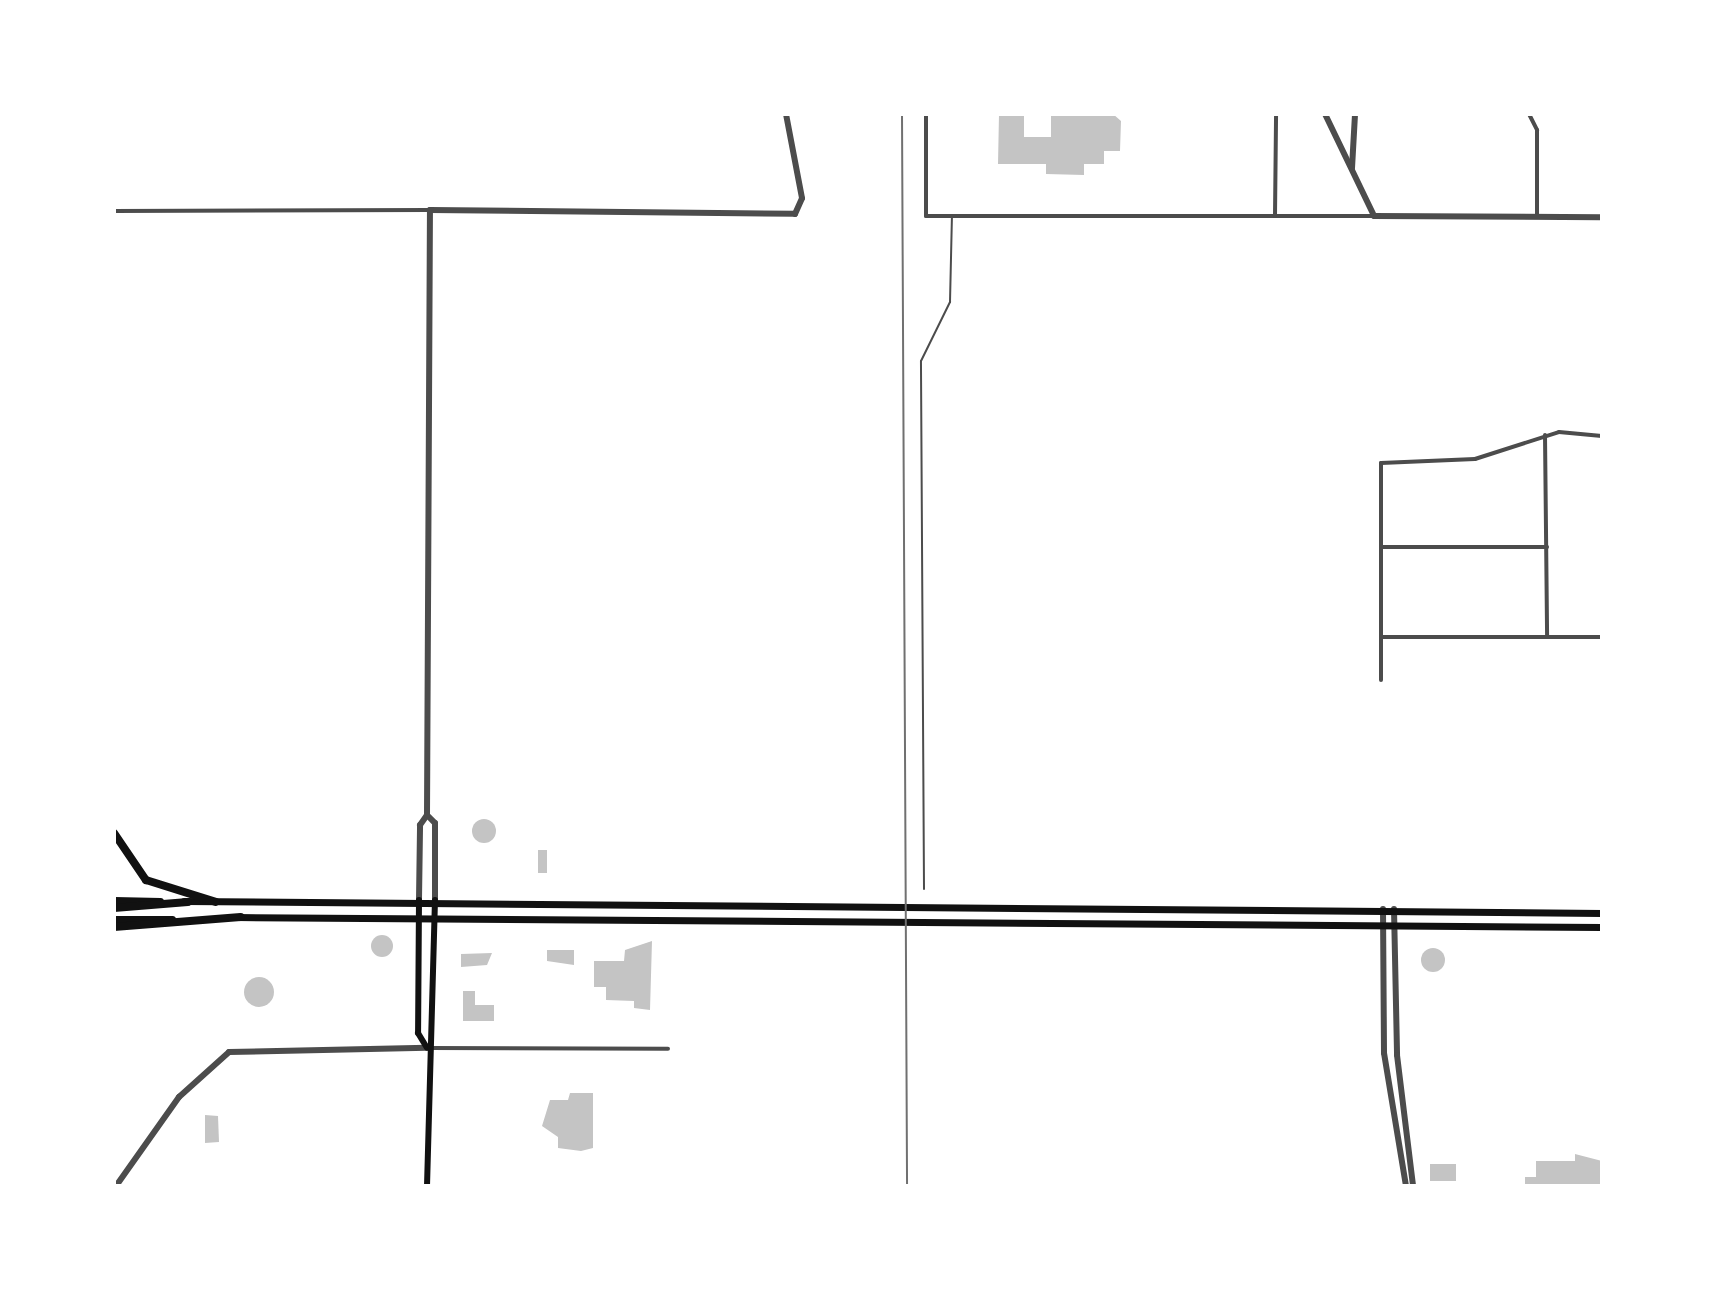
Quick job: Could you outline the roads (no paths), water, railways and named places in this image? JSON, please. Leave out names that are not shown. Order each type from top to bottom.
[{"type":"highway","points":[[114,833],[146,880],[216,902]]},
{"type":"highway","points":[[114,908],[188,902]]},
{"type":"highway","points":[[114,927],[241,917]]},
{"type":"main road","points":[[114,900],[435,900],[1602,913]]},
{"type":"main road","points":[[419,900],[418,1033],[427,1048]]},
{"type":"main road","points":[[427,1186],[427,1048],[434,1035],[435,900]]},
{"type":"main road","points":[[114,919],[435,917],[1394,921],[1602,927]]},
{"type":"street","points":[[114,211],[800,211],[786,114]]},
{"type":"street","points":[[926,114],[926,216],[1602,217]]},
{"type":"street","points":[[1275,216],[1276,114]]},
{"type":"street","points":[[1325,114],[1374,216]]},
{"type":"street","points":[[1352,172],[1355,114]]},
{"type":"street","points":[[1529,114],[1535,118],[1537,217]]},
{"type":"street","points":[[419,900],[420,825],[427,815],[430,210]]},
{"type":"street","points":[[1381,680],[1381,463],[1475,459],[1545,435],[1602,436]]},
{"type":"street","points":[[1545,435],[1547,636]]},
{"type":"street","points":[[1381,547],[1548,547]]},
{"type":"street","points":[[1381,637],[1602,637]]},
{"type":"street","points":[[427,815],[435,823],[435,900]]},
{"type":"street","points":[[1383,909],[1384,1053],[1406,1186]]},
{"type":"street","points":[[1394,909],[1397,1055],[1413,1186]]},
{"type":"street","points":[[116,1186],[216,1059],[244,1048],[668,1049]]},
{"type":"lane","points":[[924,889],[921,361],[950,302],[952,216]]},
{"type":"railway","points":[[902,114],[907,1186]]}]
